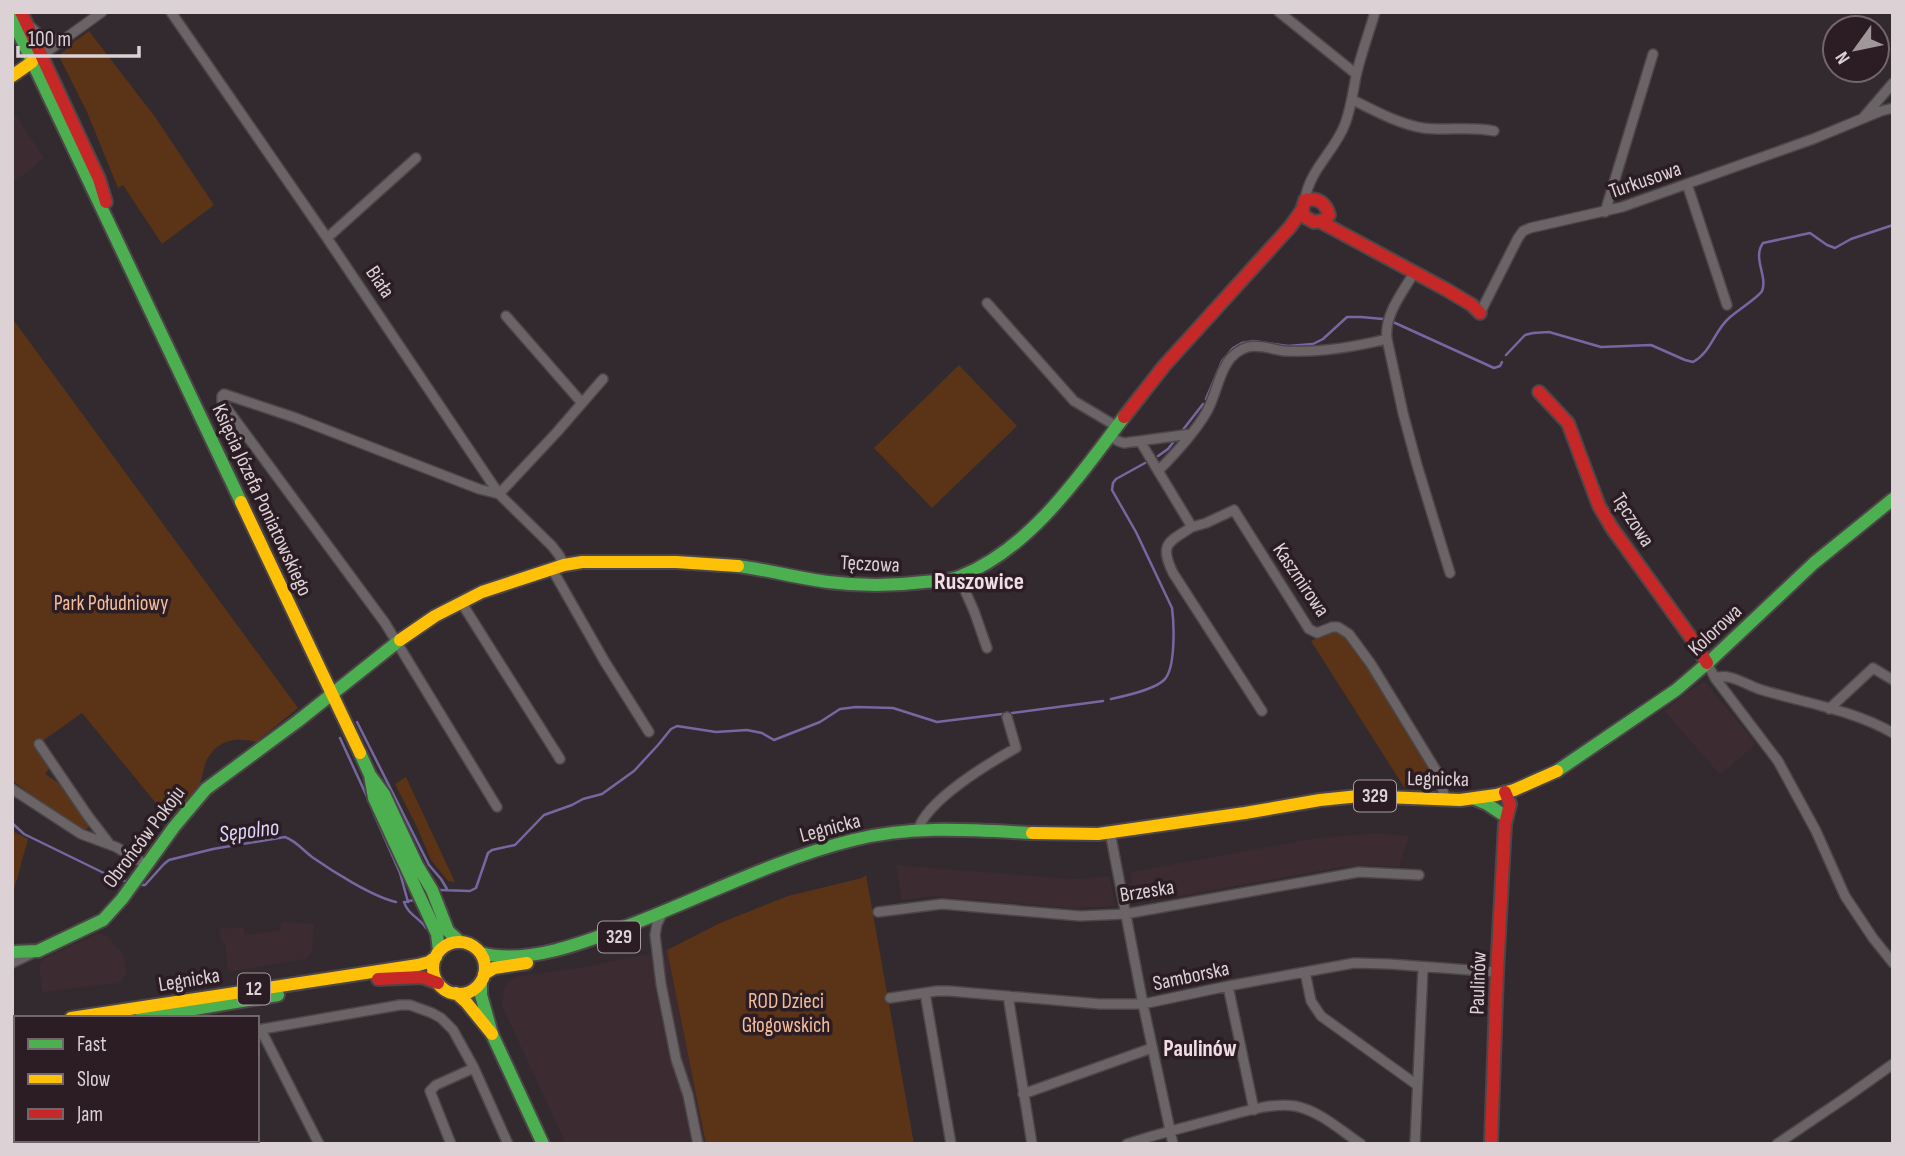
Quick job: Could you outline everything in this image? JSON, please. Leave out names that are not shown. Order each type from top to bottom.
[{"type":"main road","name":"Księcia Józefa Poniatowskiego","points":[[19,17],[119,242],[370,775],[384,794],[434,895],[448,931],[460,942]]},
{"type":"main road","points":[[12,76],[36,59]]},
{"type":"main road","points":[[1313,214],[1472,305],[1480,313]]},
{"type":"main road","name":"Tęczowa","points":[[332,695],[396,642],[425,622],[461,602],[506,583],[558,567],[597,562],[722,564],[829,582],[887,586],[924,584],[959,576],[990,562],[1021,539],[1070,488],[1164,366],[1290,227],[1313,214]]},
{"type":"main road","name":"Tęczowa","points":[[1539,392],[1568,424],[1599,506],[1612,528],[1705,659]]},
{"type":"main road","name":"Kolorowa","points":[[1505,792],[1555,772],[1676,690],[1705,659],[1814,563],[1893,499]]},
{"type":"main road","name":"Obrońców Pokoju","points":[[38,951],[103,920],[206,789],[332,695]]},
{"type":"main road","name":"Księcia Józefa Poniatowskiego","points":[[370,775],[374,798],[437,934],[438,954]]},
{"type":"main road","name":"Legnicka","points":[[481,953],[498,956],[556,950],[666,912],[793,858],[852,840],[918,830],[957,829],[1009,832],[1068,843],[1320,800],[1359,796],[1475,799],[1505,792]]},
{"type":"main road","name":"Paulinów","points":[[1491,1144],[1504,819],[1510,804],[1505,792]]},
{"type":"main road","points":[[1475,799],[1487,804],[1504,819]]},
{"type":"main road","name":"Legnicka","points":[[483,978],[498,967],[546,961],[573,954],[643,927],[666,912]]},
{"type":"main road","points":[[460,942],[470,944],[481,953]]},
{"type":"main road","name":"12","points":[[438,954],[446,945],[460,942]]},
{"type":"main road","points":[[12,952],[38,951]]},
{"type":"main road","name":"12","points":[[481,953],[485,963],[480,993],[492,1034],[543,1144]]},
{"type":"main road","points":[[438,954],[433,970],[438,983]]},
{"type":"main road","name":"Legnicka","points":[[84,1016],[418,965],[429,962],[438,954]]},
{"type":"main road","name":"Legnicka","points":[[153,1016],[371,979],[422,977],[438,983]]},
{"type":"main road","points":[[456,993],[472,990],[483,978]]},
{"type":"main road","name":"12","points":[[438,983],[469,1004],[492,1034]]},
{"type":"street","points":[[36,59],[102,12]]},
{"type":"street","name":"Biała","points":[[171,12],[499,494],[559,555],[558,567],[598,651],[649,732]]},
{"type":"street","points":[[1279,12],[1356,74]]},
{"type":"street","points":[[1313,214],[1309,182],[1341,133],[1353,100],[1356,74],[1375,12]]},
{"type":"street","points":[[19,17],[43,38],[63,40]]},
{"type":"street","points":[[1605,212],[1653,54]]},
{"type":"street","points":[[1862,119],[1893,83]]},
{"type":"street","points":[[1353,100],[1411,125],[1461,130],[1474,127],[1494,131]]},
{"type":"street","name":"Turkusowa","points":[[1480,313],[1523,231],[1605,212],[1893,108]]},
{"type":"street","points":[[327,238],[416,158]]},
{"type":"street","points":[[1687,184],[1727,305]]},
{"type":"street","points":[[1414,273],[1391,313],[1387,324],[1387,339],[1403,413],[1450,573]]},
{"type":"street","points":[[987,303],[1074,401],[1113,431],[1118,441],[1125,443],[1191,434]]},
{"type":"street","points":[[506,317],[582,403]]},
{"type":"street","points":[[1158,471],[1187,442],[1209,409],[1228,362],[1239,351],[1255,346],[1285,351],[1334,349],[1387,339]]},
{"type":"street","points":[[497,807],[385,623],[222,402],[222,396],[224,394],[241,399],[296,418],[479,489],[499,494],[603,379]]},
{"type":"street","points":[[1140,441],[1192,527],[1168,543],[1165,553],[1167,561],[1262,711]]},
{"type":"street","name":"Kaszmirowa","points":[[1192,527],[1234,510],[1309,629],[1317,633],[1338,627],[1349,634],[1371,664],[1437,772],[1446,800]]},
{"type":"street","points":[[959,576],[987,648]]},
{"type":"street","points":[[461,602],[560,759]]},
{"type":"street","points":[[1705,659],[1716,678],[1778,761],[1816,831],[1845,896],[1872,938],[1893,963]]},
{"type":"street","points":[[1829,709],[1873,668],[1893,680]]},
{"type":"street","points":[[1716,678],[1725,676],[1751,687],[1880,725],[1893,733]]},
{"type":"street","points":[[918,830],[925,814],[956,787],[992,761],[1016,748],[1007,717]]},
{"type":"street","points":[[39,744],[112,846]]},
{"type":"street","points":[[12,789],[81,834],[112,846],[147,865]]},
{"type":"street","points":[[1111,837],[1173,1144]]},
{"type":"street","name":"Brzeska","points":[[878,912],[942,904],[1080,916],[1125,914],[1359,872],[1419,875]]},
{"type":"street","points":[[666,912],[657,924],[655,935],[676,1059],[688,1094],[698,1144]]},
{"type":"street","points":[[628,925],[643,927],[655,935]]},
{"type":"street","name":"Obrońców Pokoju","points":[[12,963],[38,951]]},
{"type":"street","name":"Samborska","points":[[890,998],[949,991],[1100,1004],[1143,1003],[1354,963],[1497,972]]},
{"type":"street","points":[[1415,1144],[1423,967]]},
{"type":"street","points":[[1304,972],[1311,1001],[1321,1016],[1418,1085]]},
{"type":"street","points":[[1228,986],[1254,1110]]},
{"type":"street","points":[[925,993],[951,1144]]},
{"type":"street","points":[[1007,996],[1032,1144]]},
{"type":"street","points":[[319,1144],[259,1030],[410,1005],[432,1013],[447,1023],[459,1039],[509,1144]]},
{"type":"street","points":[[1023,1094],[1152,1048]]},
{"type":"street","points":[[1777,1144],[1893,1064]]},
{"type":"street","points":[[451,1144],[430,1091],[436,1085],[474,1068]]},
{"type":"street","points":[[1127,1144],[1170,1130],[1281,1105],[1294,1106],[1319,1115],[1361,1144]]},
{"type":"shaded area","points":[[12,110],[44,158],[12,184]]},
{"type":"shaded area","points":[[1702,682],[1706,683],[1756,744],[1720,775],[1664,710]]},
{"type":"shaded area","points":[[1375,833],[1409,836],[1399,867],[1341,867],[1136,904],[1130,872],[1317,838]]},
{"type":"shaded area","points":[[896,865],[1058,878],[1109,876],[1116,906],[1070,908],[933,896],[902,900]]},
{"type":"shaded area","points":[[281,923],[314,924],[312,952],[305,959],[228,972],[225,943],[219,929],[244,927],[245,935],[280,930]]},
{"type":"shaded area","points":[[100,934],[107,936],[122,953],[127,972],[121,983],[42,992],[39,967],[43,959]]},
{"type":"shaded area","points":[[667,950],[706,1144],[566,1144],[502,1006],[504,988],[508,981],[517,977]]},
{"type":"green space","points":[[89,31],[155,117],[214,205],[162,244],[123,185],[118,188],[87,112],[59,56]]},
{"type":"green space","name":"Park Południowy","points":[[12,318],[298,708],[256,742],[232,740],[219,745],[209,756],[193,794],[169,819],[82,713],[37,745],[51,766],[45,774],[62,785],[91,825],[83,832],[12,780]]},
{"type":"green space","points":[[959,365],[1017,426],[932,508],[874,448]]},
{"type":"green space","points":[[1330,631],[1342,633],[1361,656],[1418,747],[1436,788],[1404,787],[1311,641]]},
{"type":"green space","points":[[406,777],[455,882],[448,881],[431,860],[395,784]]},
{"type":"green space","points":[[12,831],[28,839],[12,897]]},
{"type":"green space","name":"ROD Dzieci Głogowskich","points":[[866,875],[914,1144],[706,1144],[667,950],[720,923],[788,896]]},
{"type":"waterway","points":[[1506,355],[1525,335],[1549,332],[1601,347],[1651,345],[1693,362],[1704,353],[1728,319],[1762,291],[1759,255],[1763,243],[1810,233],[1835,248],[1851,239],[1893,225]]},
{"type":"waterway","points":[[1206,399],[1222,361],[1233,348],[1242,343],[1253,341],[1288,346],[1313,344],[1323,339],[1347,317],[1383,319]]},
{"type":"waterway","points":[[1393,322],[1494,368],[1502,362]]},
{"type":"waterway","points":[[1182,431],[1203,404]]},
{"type":"waterway","points":[[1158,456],[1175,440]]},
{"type":"waterway","points":[[1111,699],[1159,684],[1171,666],[1174,634],[1172,608],[1136,532],[1112,490],[1116,479],[1145,463]]},
{"type":"waterway","points":[[1012,713],[1103,701]]},
{"type":"waterway","points":[[440,890],[470,891],[476,888],[488,853],[515,845],[544,815],[602,794],[634,771],[671,729],[677,726],[716,732],[747,730],[762,733],[774,740],[820,722],[840,709],[856,707],[893,708],[937,722],[1002,714]]},
{"type":"waterway","points":[[357,722],[429,865],[447,889]]},
{"type":"waterway","points":[[340,738],[369,801]]},
{"type":"waterway","points":[[374,814],[400,873],[408,902]]},
{"type":"waterway","name":"Sępolno","points":[[12,823],[24,834],[128,882]]},
{"type":"waterway","name":"Sępolno","points":[[142,885],[169,860],[213,849],[285,837],[353,883],[396,902]]},
{"type":"waterway","points":[[414,900],[404,902],[408,910],[426,928]]},
{"type":"traffic: fast","points":[[12,19],[241,502]]},
{"type":"traffic: fast","points":[[738,566],[852,584],[900,584],[957,578],[986,564],[1032,529],[1072,485],[1124,417]]},
{"type":"traffic: fast","points":[[1557,771],[1676,690],[1814,563],[1893,499]]},
{"type":"traffic: fast","points":[[12,952],[38,951],[103,920],[206,789],[298,721],[400,640]]},
{"type":"traffic: fast","points":[[360,753],[370,775],[384,794],[417,865],[432,890],[448,931],[460,942]]},
{"type":"traffic: fast","points":[[370,775],[374,798],[437,934],[439,951]]},
{"type":"traffic: fast","points":[[1475,799],[1502,814]]},
{"type":"traffic: fast","points":[[481,953],[519,956],[559,949],[635,923],[797,857],[875,835],[920,830],[1032,833]]},
{"type":"traffic: fast","points":[[481,982],[481,995],[492,1034],[543,1144]]},
{"type":"traffic: fast","points":[[153,1016],[278,995]]},
{"type":"traffic: slow","points":[[12,76],[32,62]]},
{"type":"traffic: slow","points":[[241,502],[360,753]]},
{"type":"traffic: slow","points":[[400,640],[435,616],[482,592],[564,565],[582,562],[676,562],[738,566]]},
{"type":"traffic: slow","points":[[1032,833],[1098,834],[1359,796],[1460,800],[1514,790],[1557,771]]},
{"type":"traffic: slow","points":[[459,942],[469,944],[477,950],[483,958],[485,968],[483,978],[477,986],[469,992],[459,994],[449,992],[441,986],[435,978],[433,968],[435,958],[441,950],[449,944],[459,942]]},
{"type":"traffic: slow","points":[[84,1016],[418,965],[436,957]]},
{"type":"traffic: slow","points":[[484,974],[494,968],[527,963]]},
{"type":"traffic: slow","points":[[456,993],[492,1034]]},
{"type":"traffic: jam","points":[[21,12],[99,179],[106,202]]},
{"type":"traffic: jam","points":[[1124,417],[1164,366],[1290,227],[1302,210],[1305,200],[1314,199],[1321,202],[1329,215],[1325,220],[1314,222],[1305,217],[1302,210]]},
{"type":"traffic: jam","points":[[1321,222],[1447,290],[1480,313]]},
{"type":"traffic: jam","points":[[1539,392],[1568,423],[1599,506],[1612,528],[1707,663]]},
{"type":"traffic: jam","points":[[1491,1144],[1505,824],[1510,804],[1505,792]]},
{"type":"traffic: jam","points":[[378,979],[422,977],[438,983]]},
{"type":"district","name":"Ruszowice","points":[[979,581]]},
{"type":"district","name":"Paulinów","points":[[1200,1049]]}]
